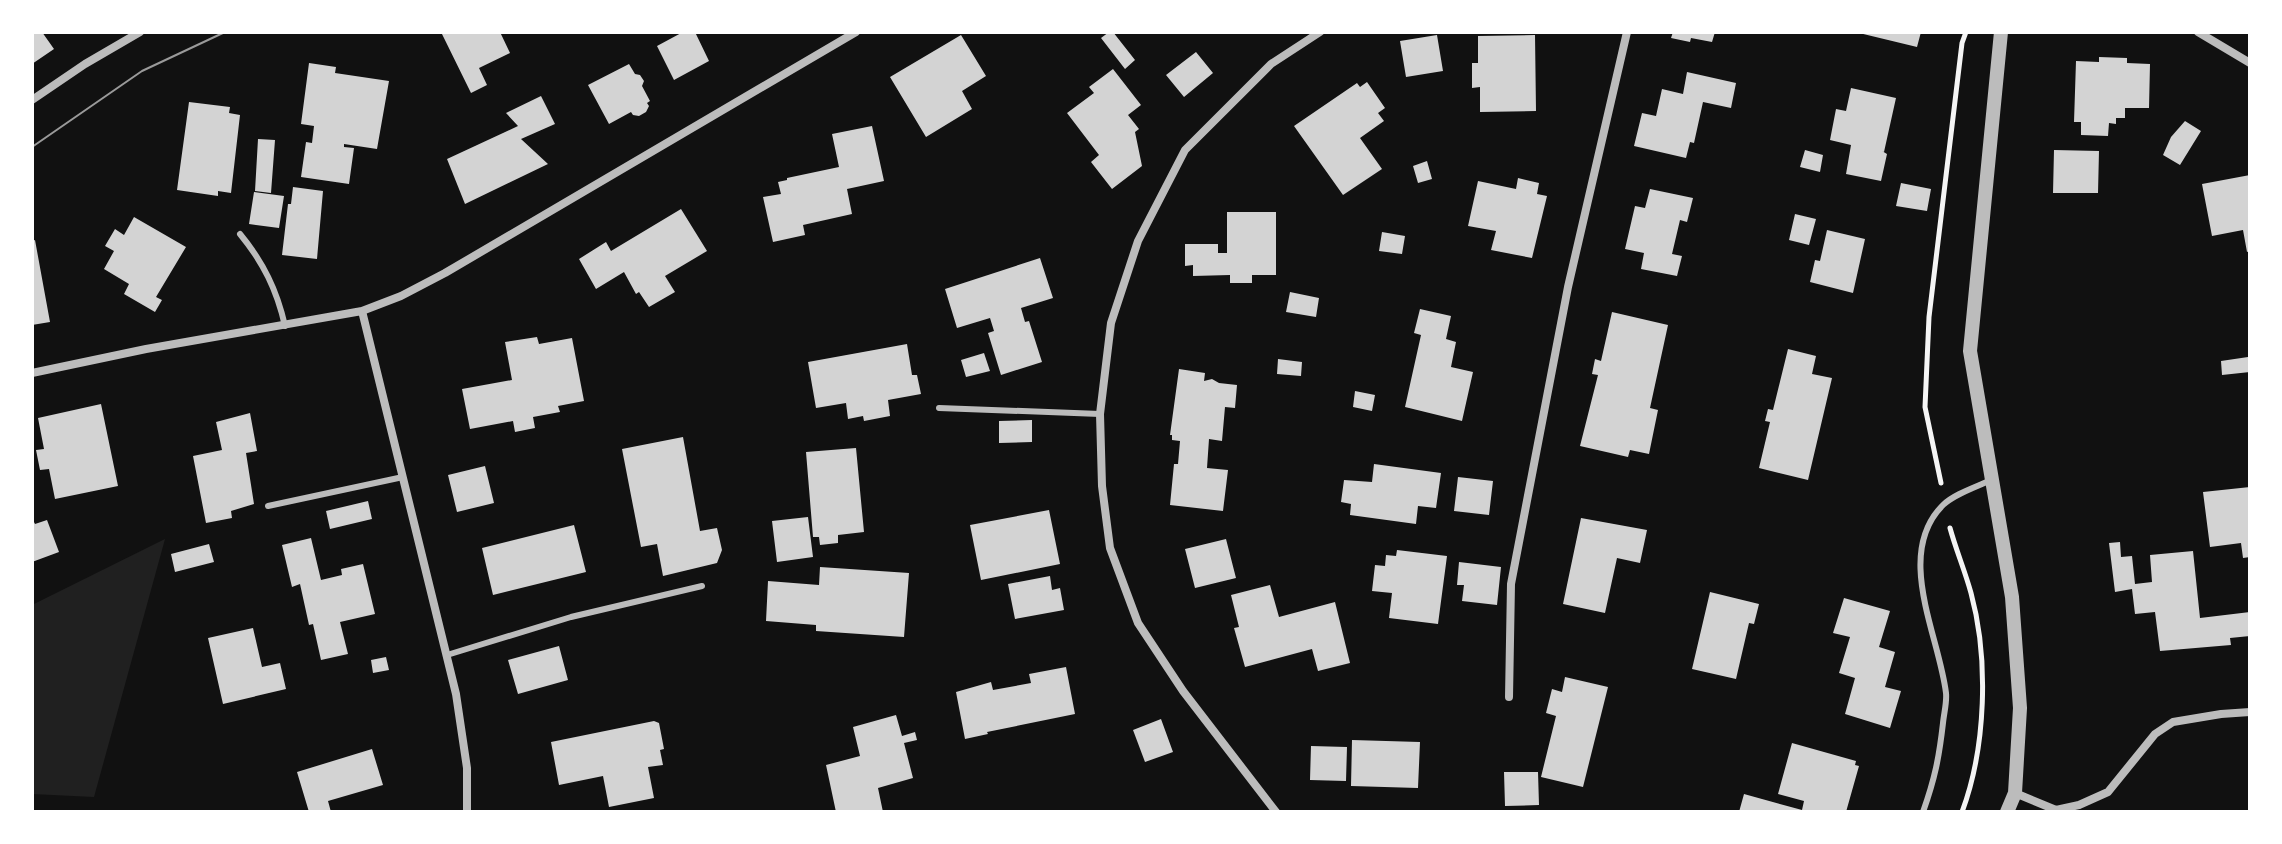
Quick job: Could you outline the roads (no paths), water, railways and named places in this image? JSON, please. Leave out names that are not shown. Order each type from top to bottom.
[{"type":"street","points":[[32,100],[140,32]]},
{"type":"street","points":[[32,373],[146,349],[362,311],[401,296],[856,32]]},
{"type":"street","points":[[1276,812],[1183,691],[1138,623],[1110,548],[1102,486],[1100,414],[1111,323],[1138,241],[1185,150],[1271,64],[1320,32]]},
{"type":"street","points":[[1509,697],[1511,584],[1568,287],[1627,32]]},
{"type":"street","points":[[2001,32],[1970,351],[2015,629],[2020,708],[2015,793],[2007,812]]},
{"type":"street","points":[[2198,32],[2250,63]]},
{"type":"street","points":[[362,311],[456,694],[467,768],[467,812]]},
{"type":"street","points":[[2015,793],[2056,811],[2079,805],[2108,792],[2155,734],[2173,722],[2250,712]]},
{"type":"lane","points":[[240,234],[264,267],[279,298],[285,326]]},
{"type":"lane","points":[[939,408],[1100,414]]},
{"type":"lane","points":[[268,506],[403,477]]},
{"type":"lane","points":[[1923,812],[1938,768],[1946,695],[1926,610],[1920,544],[1931,519],[1945,503],[1991,480]]},
{"type":"lane","points":[[447,655],[571,617],[702,586]]},
{"type":"tram line","points":[[32,147],[142,71],[225,32]]}]
